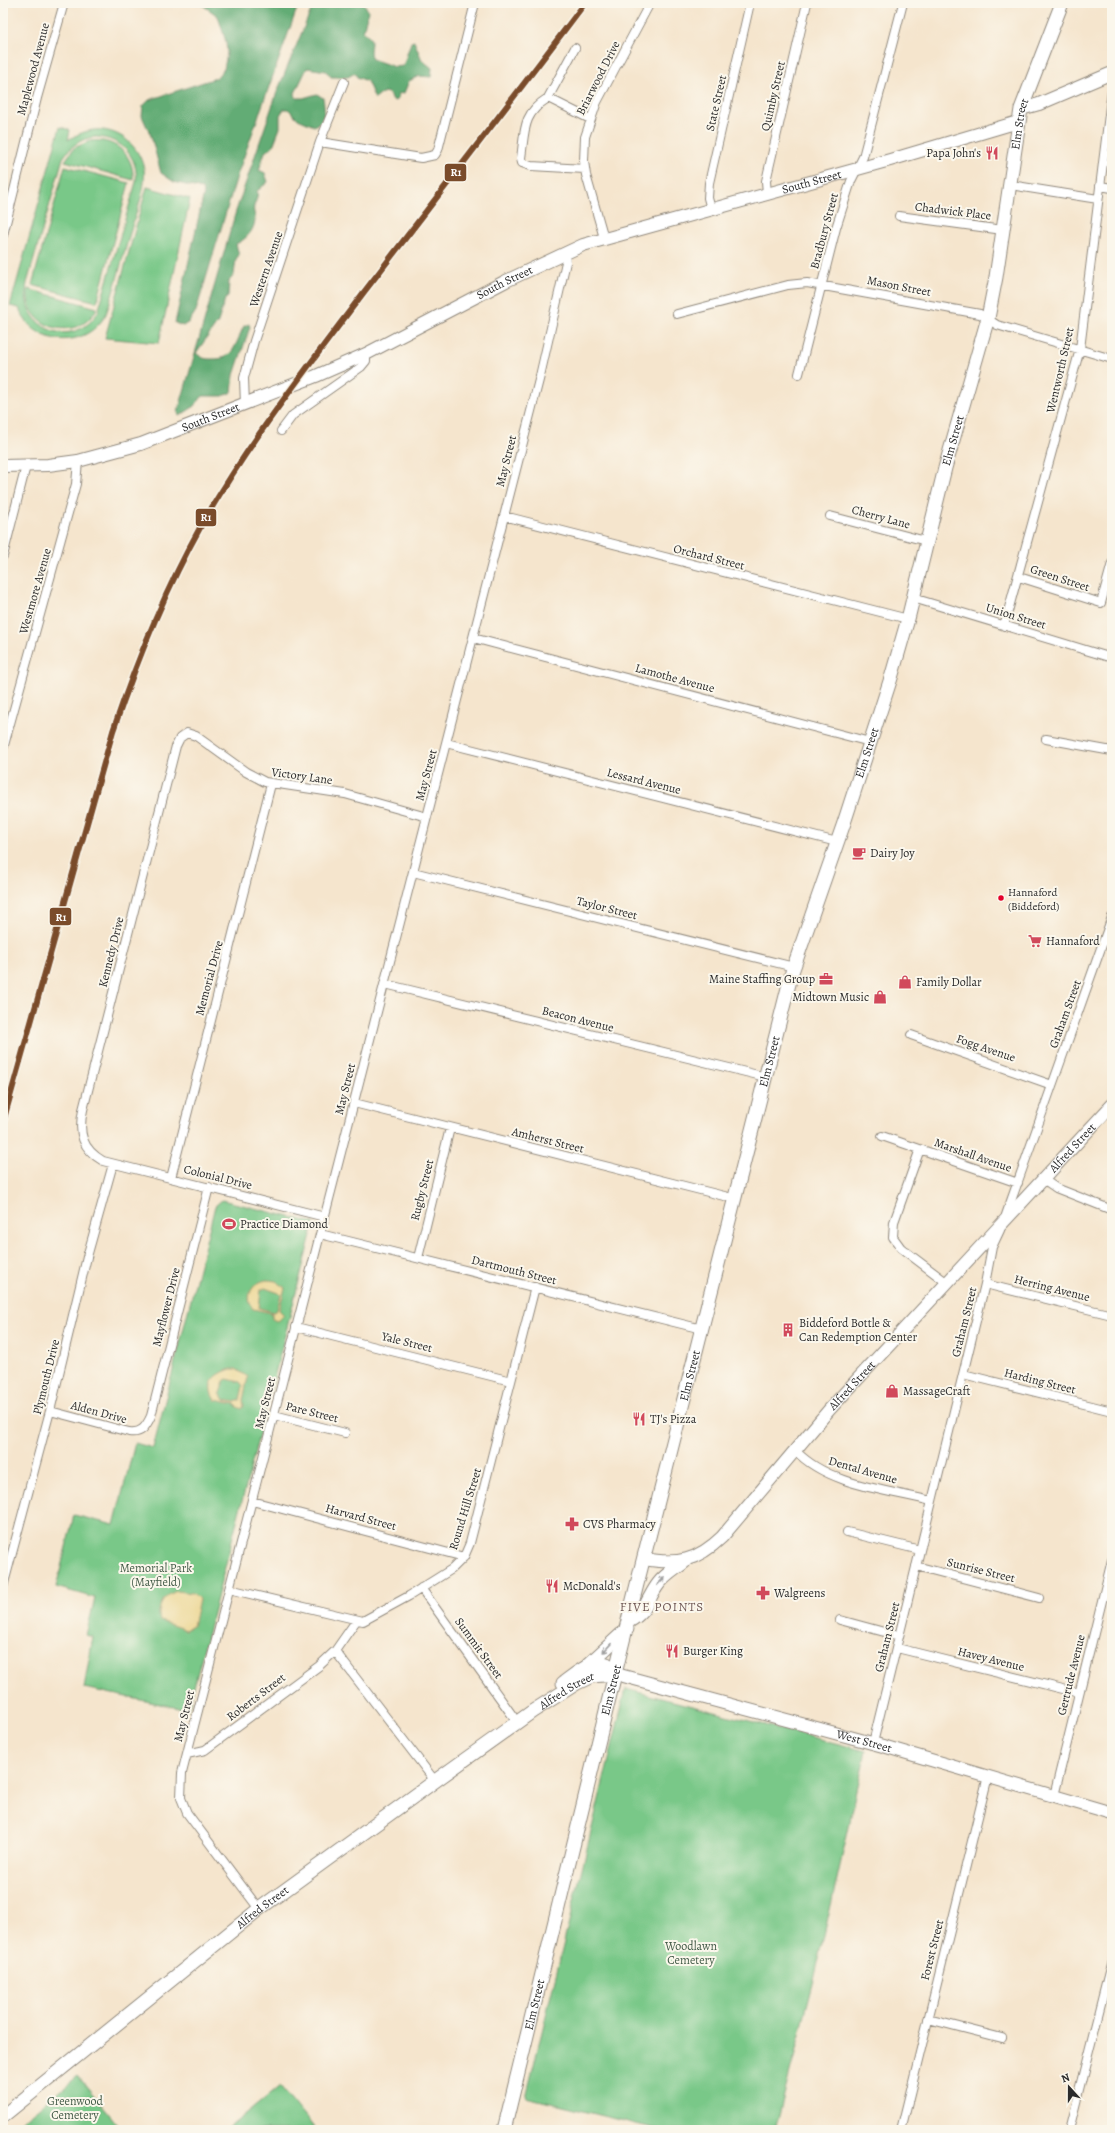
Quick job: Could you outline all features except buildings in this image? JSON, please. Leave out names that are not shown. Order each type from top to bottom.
[{"type":"main road","name":"Elm Street","points":[[504,2130],[644,1559],[794,967],[870,742],[908,619],[945,468],[988,318],[1021,109],[1062,3]]},
{"type":"main road","points":[[587,1666],[642,1612],[654,1589],[663,1578],[685,1560]]},
{"type":"main road","name":"Alfred Street","points":[[533,1711],[542,1697],[587,1666],[606,1663],[610,1665],[616,1674]]},
{"type":"main road","name":"Alfred Street","points":[[3,2116],[259,1909],[435,1781],[533,1711],[585,1679],[598,1675],[616,1674]]},
{"type":"street","name":"Maplewood Avenue","points":[[3,235],[37,98],[64,3]]},
{"type":"street","points":[[320,142],[421,158],[435,154],[438,150],[475,3]]},
{"type":"street","name":"Briarwood Drive","points":[[604,238],[585,169],[585,137],[590,119],[650,3]]},
{"type":"street","name":"State Street","points":[[710,208],[708,198],[709,183],[750,3]]},
{"type":"street","name":"Quimby Street","points":[[767,194],[766,181],[807,3]]},
{"type":"street","name":"Bradbury Street","points":[[799,374],[843,203],[851,181],[863,157],[903,3]]},
{"type":"street","points":[[575,48],[548,98],[526,120],[521,158],[522,163],[531,166],[585,169]]},
{"type":"street","points":[[1021,109],[1039,104],[1111,76]]},
{"type":"street","name":"Western Avenue","points":[[245,404],[244,378],[254,341],[320,142],[344,82]]},
{"type":"street","name":"Wentworth Street","points":[[1004,626],[1019,577],[1080,349],[1112,90]]},
{"type":"street","points":[[548,98],[590,119]]},
{"type":"street","name":"South Street","points":[[3,466],[26,466],[78,461],[113,453],[173,432],[285,389],[366,354],[506,281],[565,253],[604,238],[857,169],[1018,122]]},
{"type":"street","points":[[1010,185],[1098,199]]},
{"type":"street","points":[[1100,186],[1112,188]]},
{"type":"street","name":"Chadwick Place","points":[[899,216],[1003,230]]},
{"type":"street","name":"May Street","points":[[259,1909],[194,1823],[183,1806],[180,1785],[229,1588],[540,376],[566,262],[565,253]]},
{"type":"street","name":"Mason Street","points":[[677,314],[788,285],[807,283],[823,284],[980,314],[997,325],[1112,359]]},
{"type":"street","points":[[281,432],[293,415],[361,367],[366,361],[366,354]]},
{"type":"street","name":"Westmore Avenue","points":[[3,749],[76,484],[78,461]]},
{"type":"street","points":[[3,556],[26,466]]},
{"type":"street","name":"Orchard Street","points":[[504,516],[908,619]]},
{"type":"street","name":"Cherry Lane","points":[[830,516],[926,541]]},
{"type":"street","name":"Green Street","points":[[1019,577],[1101,603],[1112,563]]},
{"type":"street","name":"Union Street","points":[[913,598],[1112,658]]},
{"type":"street","name":"Lamothe Avenue","points":[[473,638],[870,742]]},
{"type":"street","name":"Victory Lane","points":[[185,734],[196,736],[255,778],[271,784],[344,794],[427,817]]},
{"type":"street","name":"Kennedy Drive","points":[[112,1168],[86,1147],[80,1132],[81,1119],[176,746],[180,738],[185,734]]},
{"type":"street","points":[[1046,739],[1112,751]]},
{"type":"street","name":"Lessard Avenue","points":[[446,743],[837,842]]},
{"type":"street","name":"Memorial Drive","points":[[171,1178],[271,784]]},
{"type":"street","name":"Taylor Street","points":[[413,872],[794,967]]},
{"type":"street","name":"Graham Street","points":[[874,1743],[985,1284],[992,1247],[1018,1183],[1112,917]]},
{"type":"street","points":[[1103,942],[1112,946]]},
{"type":"street","name":"Beacon Avenue","points":[[385,984],[766,1077]]},
{"type":"street","name":"Fogg Avenue","points":[[911,1035],[1052,1084]]},
{"type":"street","name":"Amherst Street","points":[[354,1103],[736,1199]]},
{"type":"street","name":"Alfred Street","points":[[644,1559],[663,1562],[685,1560],[705,1552],[722,1538],[795,1450],[946,1282],[1112,1105]]},
{"type":"street","name":"Rugby Street","points":[[418,1258],[450,1128]]},
{"type":"street","name":"Marshall Avenue","points":[[882,1136],[1018,1183]]},
{"type":"street","name":"Marshall Avenue","points":[[920,1149],[894,1222],[893,1237],[901,1248],[946,1282]]},
{"type":"street","name":"Colonial Drive","points":[[112,1168],[171,1178],[325,1217]]},
{"type":"street","name":"Plymouth Drive","points":[[3,1587],[112,1168]]},
{"type":"street","points":[[1043,1179],[1056,1188],[1112,1210]]},
{"type":"street","name":"Mayflower Drive","points":[[141,1430],[146,1426],[151,1416],[209,1187]]},
{"type":"street","name":"Dartmouth Street","points":[[320,1234],[702,1329]]},
{"type":"street","name":"Herring Avenue","points":[[985,1284],[1112,1315]]},
{"type":"street","name":"Round Hill Street","points":[[229,1588],[363,1621],[421,1588],[457,1565],[464,1557],[488,1475],[535,1287]]},
{"type":"street","name":"Yale Street","points":[[296,1327],[512,1380]]},
{"type":"street","name":"Harding Street","points":[[963,1374],[1112,1411]]},
{"type":"street","name":"Alden Drive","points":[[50,1411],[129,1432],[141,1430]]},
{"type":"street","name":"Pare Street","points":[[274,1415],[345,1433]]},
{"type":"street","name":"Dental Avenue","points":[[795,1450],[818,1470],[837,1478],[932,1501]]},
{"type":"street","name":"Harvard Street","points":[[252,1501],[464,1557]]},
{"type":"street","points":[[847,1532],[920,1550]]},
{"type":"street","name":"Gertrude Avenue","points":[[1054,1796],[1112,1560]]},
{"type":"street","name":"Sunrise Street","points":[[916,1566],[1039,1598]]},
{"type":"street","name":"Summit Street","points":[[421,1588],[517,1722]]},
{"type":"street","name":"Roberts Street","points":[[187,1754],[205,1750],[336,1651],[356,1620]]},
{"type":"street","points":[[840,1620],[899,1636]]},
{"type":"street","name":"Havey Avenue","points":[[897,1648],[1079,1693]]},
{"type":"street","points":[[336,1651],[435,1781]]},
{"type":"street","name":"West Street","points":[[616,1674],[874,1743],[1112,1813]]},
{"type":"street","name":"Forest Street","points":[[901,2130],[988,1776]]},
{"type":"street","points":[[1069,2130],[1112,1960]]},
{"type":"street","points":[[928,2019],[1002,2038]]},
{"type":"green space","points":[[174,3],[299,3],[237,176],[196,311],[189,322],[183,326],[175,323],[204,193],[202,189],[174,182],[161,173],[151,136],[142,116],[143,106],[149,100],[216,78],[224,69],[227,53],[226,42],[218,16],[201,4]]},
{"type":"green space","points":[[314,3],[364,3],[368,11],[363,32],[370,37],[370,51],[372,59],[395,67],[403,66],[411,42],[414,41],[422,60],[432,68],[431,77],[419,76],[409,81],[404,93],[398,94],[398,99],[394,101],[388,93],[384,92],[375,99],[367,81],[357,77],[355,73],[348,77],[331,77],[326,71],[307,68],[295,93],[296,98],[303,98],[317,94],[323,98],[323,117],[318,124],[314,126],[298,119],[288,109],[284,109],[280,115],[280,128],[273,146],[265,152],[259,170],[265,173],[268,182],[257,191],[254,206],[254,225],[250,233],[236,244],[239,255],[236,259],[234,275],[229,281],[228,297],[225,299],[218,322],[196,353],[202,358],[206,359],[226,356],[234,348],[244,326],[249,324],[250,327],[234,375],[232,392],[223,396],[203,396],[192,408],[179,416],[178,412],[236,211],[277,92]]},
{"type":"green space","points":[[60,127],[70,130],[68,140],[92,130],[104,130],[117,134],[127,140],[135,148],[143,163],[144,186],[106,314],[97,326],[86,334],[61,340],[48,337],[36,331],[26,321],[19,308],[10,306]],"holes":[[[96,137],[105,138],[120,145],[131,157],[135,165],[136,182],[98,312],[88,324],[76,331],[63,333],[50,330],[39,323],[31,313],[26,299],[27,283],[63,158],[73,146],[81,141]]]},
{"type":"green space","points":[[90,141],[107,142],[115,145],[121,150],[127,156],[130,163],[133,171],[133,180],[65,161],[74,148]]},
{"type":"green space","points":[[65,166],[129,183],[97,302],[32,285]]},
{"type":"green space","points":[[147,187],[190,199],[159,343],[105,338]]},
{"type":"green space","points":[[28,289],[97,308],[89,319],[78,326],[66,329],[54,327],[43,323],[34,314],[29,303]]},
{"type":"green space","name":"Memorial Park (Mayfield)","points":[[222,1200],[314,1223],[188,1710],[84,1688],[93,1637],[86,1635],[95,1598],[56,1587],[74,1515],[114,1525],[135,1443],[153,1448],[215,1206]]},
{"type":"green space","name":"Woodlawn Cemetery","points":[[626,1689],[866,1751],[814,1980],[775,2130],[661,2130],[526,2097]]},
{"type":"green space","name":"Greenwood Cemetery","points":[[78,2076],[122,2130],[11,2130]]},
{"type":"green space","points":[[280,2086],[316,2130],[226,2130]]},
{"type":"sand","points":[[264,1281],[276,1281],[285,1288],[279,1310],[284,1315],[277,1321],[272,1319],[272,1313],[253,1309],[250,1304],[249,1299],[252,1290],[259,1283]],"holes":[[[265,1288],[281,1295],[277,1310],[273,1312],[259,1308],[261,1290]]]},
{"type":"sand","points":[[236,1369],[248,1377],[243,1400],[244,1406],[242,1409],[237,1407],[235,1404],[215,1400],[212,1394],[211,1384],[213,1380],[225,1371]],"holes":[[[227,1379],[240,1382],[243,1386],[240,1400],[235,1402],[224,1400],[220,1393],[224,1381]]]},
{"type":"sand","points":[[177,1591],[193,1593],[199,1599],[193,1626],[186,1630],[160,1621],[159,1611],[162,1602],[168,1595]]},
{"type":"railway","points":[[3,1051],[5,1044]]},
{"type":"transit line","name":"R1","points":[[3,1122],[113,731],[132,678],[163,601],[201,526],[238,465],[279,406],[364,292],[585,3]]},
{"type":"place","name":"Papa John's","points":[[992,153]]},
{"type":"place","name":"Dairy Joy","points":[[859,853]]},
{"type":"place","name":"Hannaford (Biddeford)","points":[[1001,898]]},
{"type":"place","name":"Hannaford","points":[[1035,941]]},
{"type":"place","name":"Maine Staffing Group","points":[[826,979]]},
{"type":"place","name":"Family Dollar","points":[[905,982]]},
{"type":"place","name":"Midtown Music","points":[[880,997]]},
{"type":"place","name":"Practice Diamond","points":[[229,1224]]},
{"type":"place","name":"Biddeford Bottle & Can Redemption Center","points":[[788,1330]]},
{"type":"place","name":"MassageCraft","points":[[892,1391]]},
{"type":"place","name":"TJ's Pizza","points":[[639,1419]]},
{"type":"place","name":"CVS Pharmacy","points":[[572,1524]]},
{"type":"place","name":"McDonald's","points":[[552,1586]]},
{"type":"place","name":"Walgreens","points":[[763,1593]]},
{"type":"place","name":"Burger King","points":[[672,1651]]},
{"type":"district","name":"FIVE POINTS","points":[[662,1606]]}]
